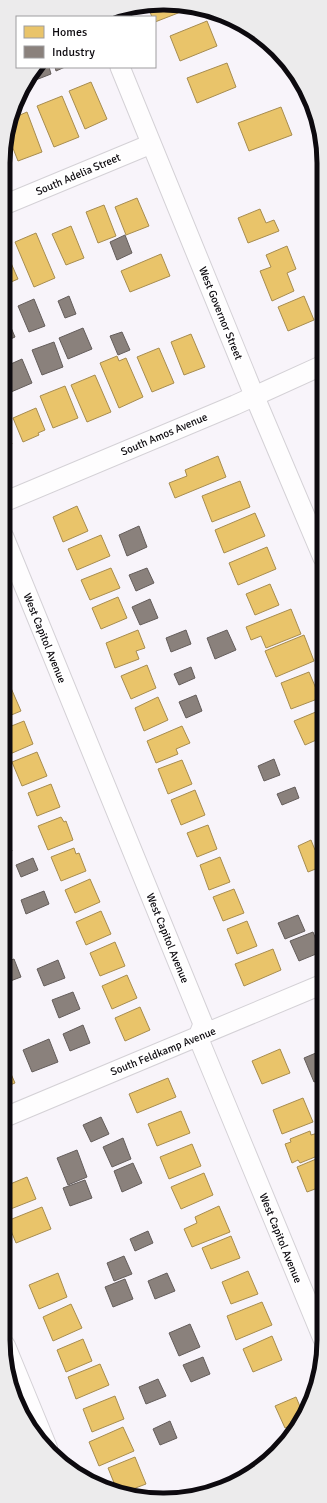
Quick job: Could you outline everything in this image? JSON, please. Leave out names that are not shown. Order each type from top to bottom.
[{"type":"street","name":"West Governor Street","points":[[120,68],[254,396],[317,544]]},
{"type":"street","name":"South Adelia Street","points":[[10,203],[151,144]]},
{"type":"street","name":"South Amos Avenue","points":[[10,499],[317,368]]},
{"type":"street","name":"West Capitol Avenue","points":[[10,552],[203,1024],[198,1037],[317,1325]]},
{"type":"street","name":"South Feldkamp Avenue","points":[[10,1115],[317,987]]},
{"type":"street","points":[[12,1367],[37,1427]]},
{"type":"building: Homes","points":[[149,10],[183,11],[156,22],[156,16],[152,16]]},
{"type":"building: Homes","points":[[207,21],[217,46],[180,61],[170,36]]},
{"type":"building: Homes","points":[[227,63],[236,87],[197,103],[187,78]]},
{"type":"building: Homes","points":[[91,82],[107,119],[85,129],[69,91]]},
{"type":"building: Homes","points":[[62,96],[79,137],[54,147],[37,106]]},
{"type":"building: Homes","points":[[281,107],[292,135],[249,151],[238,123]]},
{"type":"building: Homes","points":[[27,112],[42,152],[18,161],[11,143],[17,116]]},
{"type":"building: Homes","points":[[137,198],[149,226],[126,235],[115,207]]},
{"type":"building: Homes","points":[[104,205],[116,236],[98,243],[86,212]]},
{"type":"building: Homes","points":[[260,209],[266,223],[274,220],[279,231],[248,243],[238,218]]},
{"type":"building: Homes","points":[[71,226],[84,258],[66,265],[52,234]]},
{"type":"building: Homes","points":[[36,233],[55,278],[34,287],[15,242]]},
{"type":"building: Homes","points":[[287,246],[296,269],[287,273],[294,291],[272,301],[260,271],[271,267],[266,255]]},
{"type":"building: Homes","points":[[161,254],[170,276],[130,292],[121,271]]},
{"type":"building: Homes","points":[[10,261],[18,279],[10,282]]},
{"type":"building: Homes","points":[[304,296],[314,320],[288,331],[278,307]]},
{"type":"building: Homes","points":[[191,334],[205,367],[184,375],[171,342]]},
{"type":"building: Homes","points":[[159,348],[174,383],[152,392],[137,357]]},
{"type":"building: Homes","points":[[117,356],[119,361],[126,358],[143,397],[119,408],[100,363]]},
{"type":"building: Homes","points":[[95,375],[111,412],[87,422],[71,385]]},
{"type":"building: Homes","points":[[65,386],[78,418],[53,428],[40,396]]},
{"type":"building: Homes","points":[[36,408],[45,430],[38,433],[39,435],[23,442],[13,418]]},
{"type":"building: Homes","points":[[218,456],[226,477],[175,498],[169,483],[187,476],[185,470]]},
{"type":"building: Homes","points":[[240,481],[250,507],[212,522],[202,496]]},
{"type":"building: Homes","points":[[77,506],[88,531],[63,542],[53,517]]},
{"type":"building: Homes","points":[[255,513],[265,536],[224,553],[215,530]]},
{"type":"building: Homes","points":[[101,535],[110,556],[77,570],[68,549]]},
{"type":"building: Homes","points":[[267,547],[276,569],[238,585],[229,563]]},
{"type":"building: Homes","points":[[111,568],[120,588],[90,600],[81,580]]},
{"type":"building: Homes","points":[[270,584],[279,605],[255,615],[246,594]]},
{"type":"building: Homes","points":[[118,597],[127,618],[101,629],[92,608]]},
{"type":"building: Homes","points":[[291,609],[301,634],[266,648],[261,636],[251,640],[246,627]]},
{"type":"building: Homes","points":[[138,630],[145,648],[136,651],[139,659],[115,668],[106,643]]},
{"type":"building: Homes","points":[[304,635],[314,661],[276,677],[265,651]]},
{"type":"building: Homes","points":[[147,665],[156,688],[131,699],[121,676]]},
{"type":"building: Homes","points":[[309,672],[317,691],[317,699],[291,709],[281,683]]},
{"type":"building: Homes","points":[[10,688],[21,711],[10,716]]},
{"type":"building: Homes","points":[[158,697],[168,720],[144,731],[135,708]]},
{"type":"building: Homes","points":[[317,711],[317,740],[305,745],[294,721]]},
{"type":"building: Homes","points":[[24,721],[33,744],[10,754],[10,727]]},
{"type":"building: Homes","points":[[182,726],[190,743],[176,749],[178,754],[156,763],[147,741]]},
{"type":"building: Homes","points":[[37,752],[47,776],[22,786],[12,762]]},
{"type":"building: Homes","points":[[182,760],[192,784],[168,794],[158,769]]},
{"type":"building: Homes","points":[[51,784],[60,807],[37,816],[28,793]]},
{"type":"building: Homes","points":[[195,790],[205,815],[181,825],[171,800]]},
{"type":"building: Homes","points":[[61,817],[64,822],[66,821],[73,840],[48,850],[38,826]]},
{"type":"building: Homes","points":[[208,825],[217,849],[197,857],[187,833]]},
{"type":"building: Homes","points":[[311,840],[315,850],[317,849],[317,868],[308,872],[298,846]]},
{"type":"building: Homes","points":[[74,848],[76,854],[79,853],[86,871],[61,881],[51,857]]},
{"type":"building: Homes","points":[[220,857],[230,882],[209,890],[200,865]]},
{"type":"building: Homes","points":[[90,879],[100,902],[75,913],[65,890]]},
{"type":"building: Homes","points":[[234,889],[244,913],[223,921],[213,897]]},
{"type":"building: Homes","points":[[101,911],[111,934],[86,945],[76,922]]},
{"type":"building: Homes","points":[[247,921],[257,946],[237,954],[227,929]]},
{"type":"building: Homes","points":[[115,942],[125,966],[100,976],[90,953]]},
{"type":"building: Homes","points":[[273,949],[281,970],[244,986],[235,964]]},
{"type":"building: Homes","points":[[127,975],[137,998],[112,1009],[102,986]]},
{"type":"building: Homes","points":[[140,1007],[150,1030],[125,1041],[115,1018]]},
{"type":"building: Homes","points":[[280,1049],[290,1073],[262,1084],[252,1061]]},
{"type":"building: Homes","points":[[10,1072],[15,1083],[10,1085]]},
{"type":"building: Homes","points":[[168,1078],[176,1097],[137,1113],[129,1094]]},
{"type":"building: Homes","points":[[303,1098],[313,1122],[282,1134],[273,1110]]},
{"type":"building: Homes","points":[[181,1111],[190,1133],[157,1146],[148,1124]]},
{"type":"building: Homes","points":[[310,1131],[311,1135],[317,1133],[317,1156],[300,1163],[298,1160],[292,1163],[285,1144],[291,1142],[290,1139]]},
{"type":"building: Homes","points":[[192,1144],[201,1166],[169,1179],[160,1157]]},
{"type":"building: Homes","points":[[317,1159],[317,1188],[307,1192],[297,1167]]},
{"type":"building: Homes","points":[[204,1173],[213,1195],[181,1209],[171,1187]]},
{"type":"building: Homes","points":[[27,1177],[36,1199],[10,1209],[10,1184]]},
{"type":"building: Homes","points":[[219,1206],[230,1232],[192,1247],[184,1229],[197,1223],[195,1217]]},
{"type":"building: Homes","points":[[42,1207],[51,1229],[16,1243],[10,1228],[10,1220]]},
{"type":"building: Homes","points":[[231,1236],[240,1258],[211,1269],[202,1248]]},
{"type":"building: Homes","points":[[248,1271],[258,1294],[231,1304],[222,1282]]},
{"type":"building: Homes","points":[[58,1273],[67,1297],[39,1309],[29,1285]]},
{"type":"building: Homes","points":[[262,1302],[272,1325],[236,1340],[227,1316]]},
{"type":"building: Homes","points":[[71,1304],[82,1328],[53,1341],[43,1317]]},
{"type":"building: Homes","points":[[272,1336],[282,1360],[253,1372],[243,1349]]},
{"type":"building: Homes","points":[[83,1339],[92,1361],[66,1372],[57,1350]]},
{"type":"building: Homes","points":[[100,1364],[109,1385],[76,1399],[68,1377]]},
{"type":"building: Homes","points":[[115,1396],[124,1419],[92,1432],[83,1409]]},
{"type":"building: Homes","points":[[296,1397],[301,1408],[291,1426],[285,1428],[275,1406]]},
{"type":"building: Homes","points":[[123,1427],[134,1451],[99,1466],[89,1442]]},
{"type":"building: Homes","points":[[135,1457],[146,1484],[132,1490],[115,1485],[108,1468]]},
{"type":"building: Industry","points":[[44,68],[49,68],[51,74],[35,80]]},
{"type":"building: Industry","points":[[55,68],[63,68],[56,71]]},
{"type":"building: Industry","points":[[125,235],[132,253],[117,260],[110,242]]},
{"type":"building: Industry","points":[[69,296],[76,314],[65,318],[58,301]]},
{"type":"building: Industry","points":[[34,299],[45,326],[29,332],[18,306]]},
{"type":"building: Industry","points":[[10,325],[15,337],[10,339]]},
{"type":"building: Industry","points":[[83,328],[92,349],[68,359],[59,338]]},
{"type":"building: Industry","points":[[122,332],[130,350],[118,355],[110,336]]},
{"type":"building: Industry","points":[[54,342],[63,367],[42,375],[32,350]]},
{"type":"building: Industry","points":[[22,359],[32,383],[11,392],[10,364]]},
{"type":"building: Industry","points":[[139,526],[147,547],[127,556],[119,535]]},
{"type":"building: Industry","points":[[147,568],[154,583],[136,591],[129,575]]},
{"type":"building: Industry","points":[[150,599],[158,618],[140,625],[132,607]]},
{"type":"building: Industry","points":[[186,630],[191,644],[171,652],[166,638]]},
{"type":"building: Industry","points":[[227,630],[236,650],[215,659],[207,638]]},
{"type":"building: Industry","points":[[191,667],[195,678],[179,685],[174,674]]},
{"type":"building: Industry","points":[[196,695],[202,711],[186,718],[179,702]]},
{"type":"building: Industry","points":[[274,759],[280,775],[264,781],[258,766]]},
{"type":"building: Industry","points":[[295,787],[299,798],[282,805],[277,794]]},
{"type":"building: Industry","points":[[33,858],[38,870],[21,877],[16,865]]},
{"type":"building: Industry","points":[[44,891],[49,904],[26,914],[21,900]]},
{"type":"building: Industry","points":[[298,915],[305,931],[285,939],[278,923]]},
{"type":"building: Industry","points":[[313,932],[317,942],[317,954],[299,961],[290,941]]},
{"type":"building: Industry","points":[[14,959],[21,977],[10,981],[10,960]]},
{"type":"building: Industry","points":[[58,960],[65,978],[44,986],[37,969]]},
{"type":"building: Industry","points":[[73,992],[80,1009],[59,1018],[52,1000]]},
{"type":"building: Industry","points":[[83,1025],[90,1043],[70,1051],[63,1034]]},
{"type":"building: Industry","points":[[49,1039],[58,1062],[32,1072],[23,1050]]},
{"type":"building: Industry","points":[[317,1053],[317,1081],[314,1082],[304,1058]]},
{"type":"building: Industry","points":[[101,1117],[109,1134],[91,1142],[83,1125]]},
{"type":"building: Industry","points":[[123,1138],[131,1159],[112,1167],[103,1147]]},
{"type":"building: Industry","points":[[77,1150],[87,1177],[68,1185],[57,1158]]},
{"type":"building: Industry","points":[[133,1163],[142,1183],[122,1192],[114,1171]]},
{"type":"building: Industry","points":[[85,1180],[92,1198],[70,1206],[63,1188]]},
{"type":"building: Industry","points":[[148,1231],[153,1243],[135,1251],[130,1239]]},
{"type":"building: Industry","points":[[124,1256],[132,1274],[114,1281],[107,1263]]},
{"type":"building: Industry","points":[[167,1273],[175,1291],[155,1299],[148,1281]]},
{"type":"building: Industry","points":[[125,1279],[133,1299],[113,1307],[105,1287]]},
{"type":"building: Industry","points":[[190,1324],[200,1347],[179,1356],[169,1333]]},
{"type":"building: Industry","points":[[203,1357],[210,1374],[191,1382],[183,1365]]},
{"type":"building: Industry","points":[[158,1379],[166,1396],[146,1404],[139,1387]]},
{"type":"building: Industry","points":[[170,1421],[177,1438],[160,1445],[153,1429]]}]
